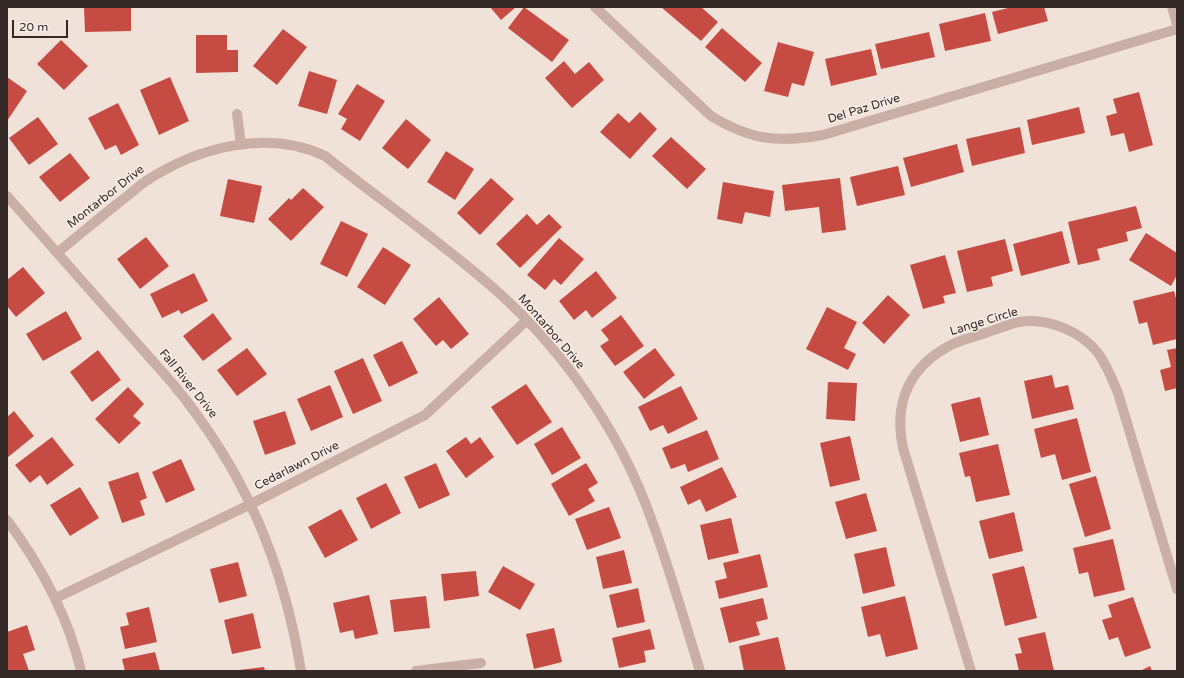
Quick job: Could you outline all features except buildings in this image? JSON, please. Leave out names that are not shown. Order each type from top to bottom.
[{"type":"street","name":"Del Paz Drive","points":[[595,7],[711,116],[730,127],[754,136],[777,140],[822,135],[1177,29]]},
{"type":"street","points":[[1172,7],[1177,24]]},
{"type":"street","points":[[237,114],[241,144]]},
{"type":"street","name":"Montarbor Drive","points":[[58,252],[145,182],[172,166],[196,156],[241,144],[266,142],[308,148],[325,156],[477,274],[500,294],[570,371],[605,422],[634,477],[646,504],[700,671]]},
{"type":"street","name":"Fall River Drive","points":[[7,196],[58,252],[196,412],[230,465],[251,504],[272,550],[285,591],[295,634],[301,671]]},
{"type":"street","name":"Cedarlawn Drive","points":[[56,598],[251,504],[425,415],[526,321]]},
{"type":"street","name":"Lange Circle","points":[[971,671],[903,448],[899,429],[902,404],[908,386],[920,366],[936,353],[954,343],[1020,322],[1042,322],[1063,328],[1082,337],[1097,352],[1109,369],[1118,393],[1177,589]]},
{"type":"street","points":[[7,520],[38,565],[56,598],[70,632],[82,671]]},
{"type":"street","points":[[416,671],[481,663]]}]
